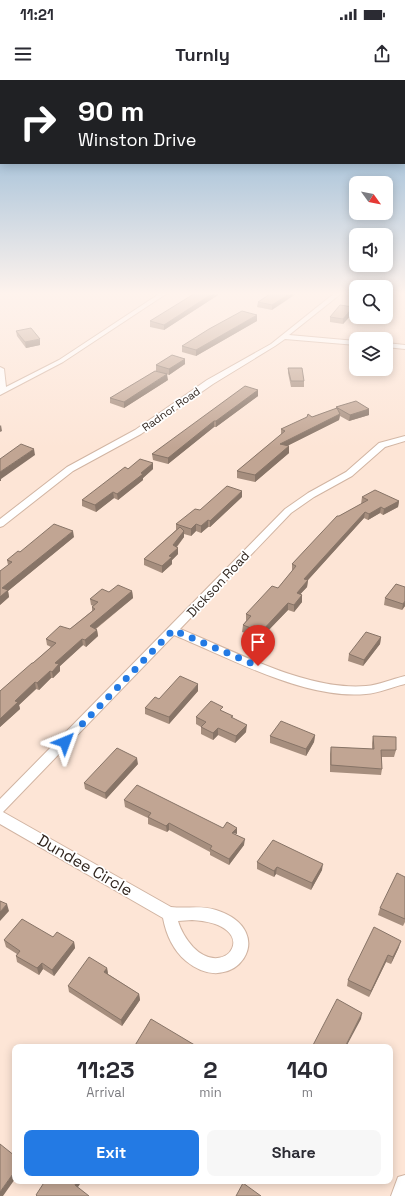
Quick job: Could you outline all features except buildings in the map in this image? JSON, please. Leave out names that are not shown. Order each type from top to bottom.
[{"type":"street","points":[[0,369],[1,392],[61,360],[86,344]]},
{"type":"street","name":"Radnor Road","points":[[0,524],[70,469],[138,432],[210,382],[274,344]]},
{"type":"street","points":[[393,346],[405,346]]},
{"type":"street","name":"Dickson Road","points":[[0,808],[288,511],[311,495],[349,474],[382,445],[405,438]]},
{"type":"street","points":[[173,630],[286,678],[320,688],[334,690],[366,690],[380,688],[405,680]]},
{"type":"street","name":"Dundee Circle","points":[[0,817],[170,914]]},
{"type":"street","points":[[192,913],[220,918],[232,925],[238,931],[242,940],[241,948],[237,955],[228,964],[217,967],[205,964],[183,948],[171,924],[170,914],[192,913]]},
{"type":"street","points":[[400,1196],[405,1184]]},
{"type":"route","points":[[65,742],[173,630],[258,666]]}]
